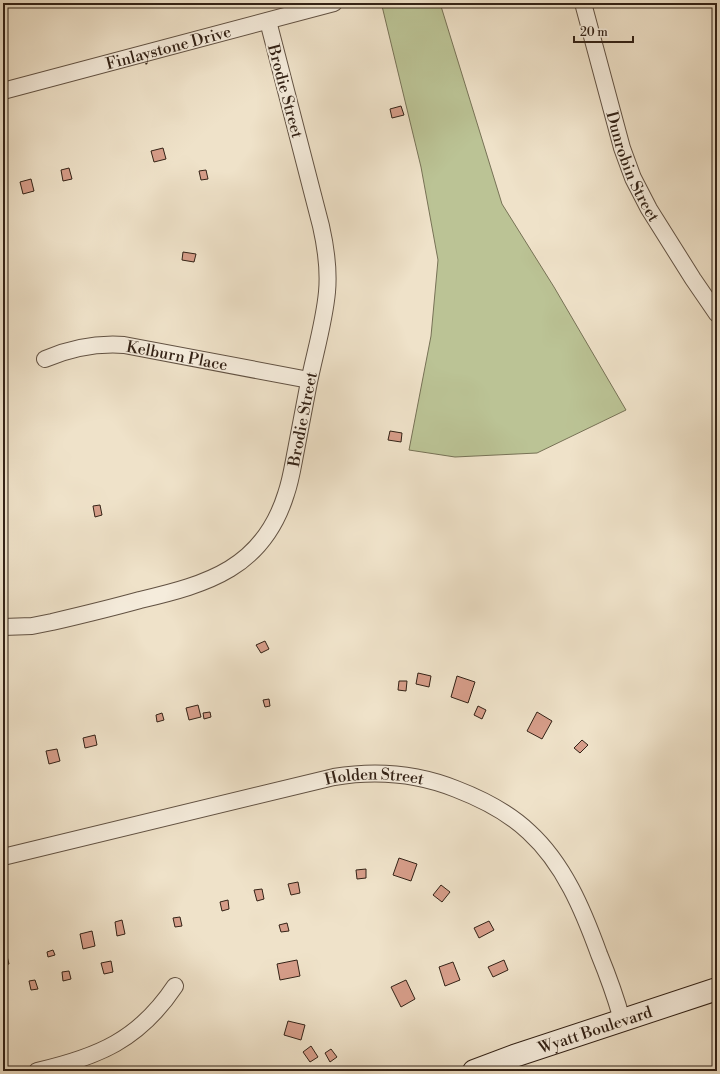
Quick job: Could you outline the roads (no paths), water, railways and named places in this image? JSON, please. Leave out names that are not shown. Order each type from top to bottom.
[{"type":"street","name":"Finlaystone Drive","points":[[3,91],[334,3]]},
{"type":"street","name":"Dunrobin Street","points":[[583,3],[622,148],[634,178],[649,209],[717,314]]},
{"type":"street","name":"Brodie Street","points":[[3,627],[32,626],[52,622],[175,592],[208,581],[222,574],[241,561],[257,547],[270,530],[280,510],[290,479],[325,303],[327,259],[321,226],[268,21]]},
{"type":"street","name":"Kelburn Place","points":[[45,359],[82,347],[110,344],[124,345],[310,380]]},
{"type":"street","name":"Holden Street","points":[[3,857],[334,777],[392,773],[427,779],[467,793],[507,814],[528,831],[549,854],[570,887],[585,917],[612,988],[622,1020]]},
{"type":"street","points":[[37,1071],[87,1057],[123,1040],[156,1011],[174,986]]},
{"type":"street","name":"Wyatt Boulevard","points":[[474,1071],[514,1056],[717,989]]}]
